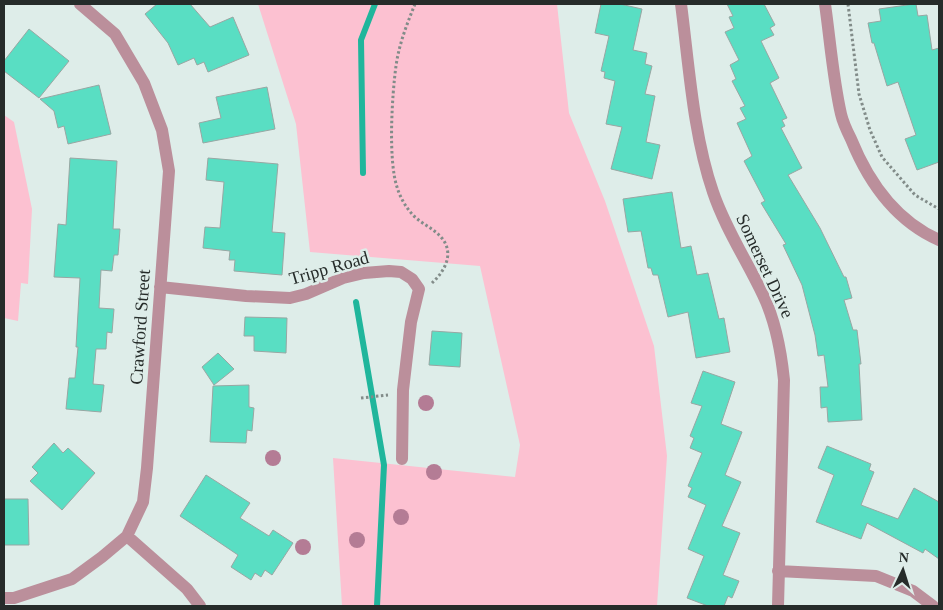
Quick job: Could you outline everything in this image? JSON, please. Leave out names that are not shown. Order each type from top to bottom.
[{"type":"street","name":"Crawford Street","points":[[4,598],[14,598],[72,579],[127,536],[143,502],[148,468],[169,171],[162,130],[144,84],[115,34],[80,4]]},
{"type":"street","name":"Somerset Drive","points":[[681,4],[698,131],[706,170],[713,194],[728,227],[764,296],[782,353],[784,380],[778,606]]},
{"type":"street","points":[[825,4],[841,115],[861,163],[882,196],[909,222],[926,235],[939,240]]},
{"type":"street","name":"Tripp Road","points":[[160,287],[246,296],[290,298],[306,294],[343,278],[364,273],[389,271],[401,272],[412,279],[419,289]]},
{"type":"street","points":[[402,459],[403,390],[411,322],[419,289]]},
{"type":"street","points":[[127,536],[187,589],[200,606]]},
{"type":"street","points":[[778,571],[876,576],[913,591],[933,606]]},
{"type":"path","points":[[415,4],[404,31],[396,65],[392,138],[396,186],[404,204],[413,215],[441,237],[447,246],[449,257],[446,267],[433,283],[419,289]]},
{"type":"path","points":[[848,4],[859,94],[870,130],[882,157],[915,195],[939,209]]},
{"type":"path","points":[[361,398],[391,395]]},
{"type":"shaded area","points":[[258,4],[557,4],[569,113],[605,201],[654,346],[667,456],[657,606],[342,606],[333,458],[515,477],[520,445],[480,266],[310,252],[296,124]]},
{"type":"shaded area","points":[[4,115],[14,122],[32,209],[28,284],[21,283],[18,321],[4,318]]},
{"type":"building","points":[[157,4],[190,4],[210,27],[233,17],[249,55],[208,72],[204,62],[197,65],[194,58],[178,65],[168,43],[145,14]]},
{"type":"building","points":[[601,4],[620,4],[642,9],[633,50],[647,53],[645,64],[652,66],[645,94],[655,96],[646,142],[660,145],[652,179],[611,169],[622,127],[606,124],[615,81],[604,78],[605,72],[601,71],[609,36],[595,33]]},
{"type":"building","points":[[727,4],[764,4],[775,25],[770,28],[774,35],[761,41],[779,78],[770,83],[787,118],[782,120],[785,126],[781,128],[802,168],[788,175],[820,228],[844,277],[846,277],[852,298],[844,300],[853,330],[857,330],[861,364],[859,364],[862,420],[828,422],[827,407],[821,408],[820,387],[828,387],[824,355],[818,356],[815,335],[802,285],[783,245],[786,244],[761,203],[765,201],[744,161],[752,156],[737,123],[746,119],[740,108],[745,106],[732,81],[736,79],[730,65],[739,60],[725,32],[734,28],[729,17],[733,16]]},
{"type":"building","points":[[916,4],[918,16],[927,15],[932,50],[939,48],[939,162],[917,170],[905,139],[916,135],[898,82],[887,86],[874,43],[872,43],[868,23],[881,21],[879,9]]},
{"type":"building","points":[[29,29],[69,61],[39,98],[4,71],[4,61]]},
{"type":"building","points":[[99,85],[111,134],[68,144],[64,126],[58,128],[54,111],[40,99]]},
{"type":"building","points":[[267,87],[275,129],[203,143],[199,123],[221,118],[216,97]]},
{"type":"building","points":[[70,158],[117,161],[113,229],[120,229],[118,255],[114,255],[112,271],[101,270],[99,308],[114,309],[112,333],[107,332],[106,349],[96,349],[93,384],[104,385],[101,412],[66,409],[69,378],[75,378],[80,278],[54,277],[58,224],[66,225]]},
{"type":"building","points":[[208,158],[278,164],[272,232],[285,233],[282,275],[234,271],[235,260],[229,260],[230,251],[203,248],[205,227],[220,228],[224,182],[206,180]]},
{"type":"building","points":[[672,192],[681,248],[691,246],[697,275],[708,273],[719,319],[724,318],[730,352],[696,358],[688,312],[668,317],[658,275],[653,275],[651,268],[648,268],[641,231],[628,232],[623,199]]},
{"type":"building","points":[[245,317],[287,318],[286,353],[254,351],[254,336],[244,336]]},
{"type":"building","points":[[432,331],[462,333],[460,367],[429,365]]},
{"type":"building","points":[[218,353],[234,369],[214,385],[202,367]]},
{"type":"building","points":[[703,371],[735,382],[721,424],[742,432],[725,475],[741,482],[722,526],[740,533],[723,575],[739,581],[732,598],[728,596],[724,606],[708,606],[687,598],[704,556],[688,549],[706,505],[688,497],[692,488],[688,486],[702,453],[690,448],[694,438],[690,436],[702,406],[691,403]]},
{"type":"building","points":[[249,385],[249,407],[254,408],[252,431],[247,430],[246,443],[210,442],[213,386]]},
{"type":"building","points":[[54,443],[63,453],[68,448],[95,473],[62,510],[30,481],[38,473],[32,467]]},
{"type":"building","points":[[827,446],[871,464],[869,470],[874,472],[861,505],[898,519],[914,488],[939,502],[939,559],[925,549],[923,553],[867,523],[861,539],[816,522],[834,475],[818,468]]},
{"type":"building","points":[[206,475],[250,503],[240,518],[269,536],[273,530],[293,543],[272,575],[265,570],[261,577],[255,573],[251,580],[231,567],[238,555],[180,516]]},
{"type":"building","points":[[4,499],[28,499],[29,545],[4,545]]},
{"type":"waterway","points":[[363,173],[361,40],[375,4]]},
{"type":"waterway","points":[[356,302],[384,465],[377,606]]}]
